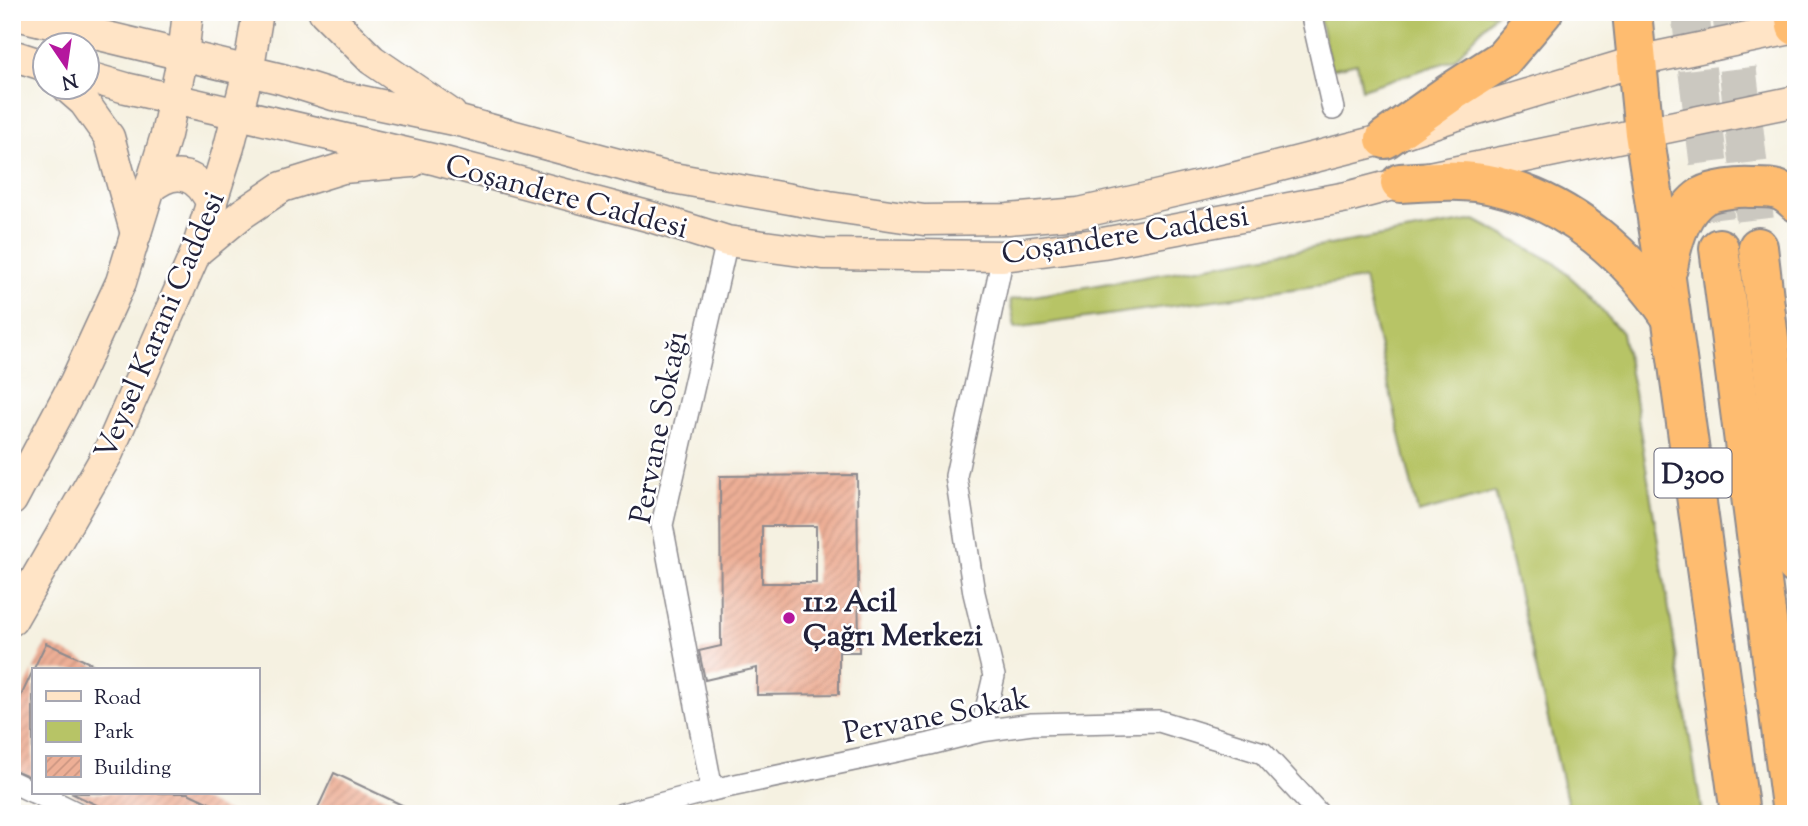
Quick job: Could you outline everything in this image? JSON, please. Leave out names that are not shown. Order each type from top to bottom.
[{"type":"highway","points":[[1385,139],[1503,59],[1543,12]]},
{"type":"highway","name":"D300","points":[[1632,12],[1644,133],[1740,814]]},
{"type":"highway","points":[[1794,12],[1796,27]]},
{"type":"highway","points":[[1400,183],[1472,182],[1497,186],[1547,204],[1570,217],[1612,249],[1653,292],[1671,318]]},
{"type":"highway","points":[[1666,277],[1673,242],[1682,222],[1704,196],[1745,187],[1772,188],[1785,192],[1796,202]]},
{"type":"highway","points":[[1758,247],[1796,565]]},
{"type":"highway","name":"D300","points":[[1720,248],[1792,814]]},
{"type":"main road","points":[[12,15],[56,12]]},
{"type":"main road","points":[[183,56],[188,12]]},
{"type":"main road","name":"Veysel Karani Caddesi","points":[[12,620],[107,453],[196,252],[238,113],[258,12]]},
{"type":"main road","points":[[324,12],[372,60],[463,122]]},
{"type":"main road","name":"Coşandere Caddesi","points":[[12,15],[282,79],[333,95],[463,122],[662,176],[924,220],[1008,219],[1079,213],[1233,178],[1385,139],[1637,61],[1796,27]]},
{"type":"main road","points":[[12,55],[32,62]]},
{"type":"main road","name":"Veysel Karani Caddesi","points":[[12,500],[75,382],[121,282],[166,135],[183,56]]},
{"type":"main road","name":"Coşandere Caddesi","points":[[102,81],[438,160],[651,217],[727,241],[823,254],[1003,256],[1103,243],[1346,197],[1400,183],[1796,101]]},
{"type":"main road","points":[[84,102],[109,137],[136,235]]},
{"type":"main road","points":[[196,252],[242,214],[282,187],[343,168],[438,160]]},
{"type":"main road","points":[[150,188],[172,175],[186,176],[197,181],[212,204]]},
{"type":"street","points":[[1311,12],[1333,109]]},
{"type":"street","name":"Pervane Sokağı","points":[[712,790],[662,525],[727,241]]},
{"type":"street","points":[[981,732],[994,676],[974,593],[956,476],[1003,256]]},
{"type":"street","name":"Pervane Sokak","points":[[622,814],[712,790],[981,732],[1032,724],[1159,721],[1263,753],[1319,814]]},
{"type":"street","points":[[12,782],[32,791]]},
{"type":"street","points":[[38,794],[79,814]]},
{"type":"green space","points":[[1318,12],[1497,12],[1454,60],[1362,89],[1357,63],[1331,69]]},
{"type":"green space","points":[[1475,220],[1554,262],[1579,285],[1622,333],[1702,814],[1570,814],[1495,492],[1418,513],[1364,279],[1015,328],[1010,300]]},
{"type":"building","name":"112 Acil Çağrı Merkezi","points":[[857,475],[859,652],[839,652],[839,694],[757,695],[757,668],[705,680],[699,651],[721,646],[720,476]],"holes":[[[762,526],[816,526],[816,583],[762,583]]]},
{"type":"building","points":[[46,643],[101,668],[34,668]]},
{"type":"building","points":[[32,673],[32,778],[12,769],[12,715]]},
{"type":"building","points":[[334,773],[421,814],[315,814]]},
{"type":"building","points":[[73,794],[190,794],[233,814],[116,814]]},
{"type":"tunnel","points":[[1690,12],[1719,248]]},
{"type":"tunnel","points":[[1731,12],[1758,247]]},
{"type":"place","name":"112 Acil Çağrı Merkezi","points":[[789,618]]}]
